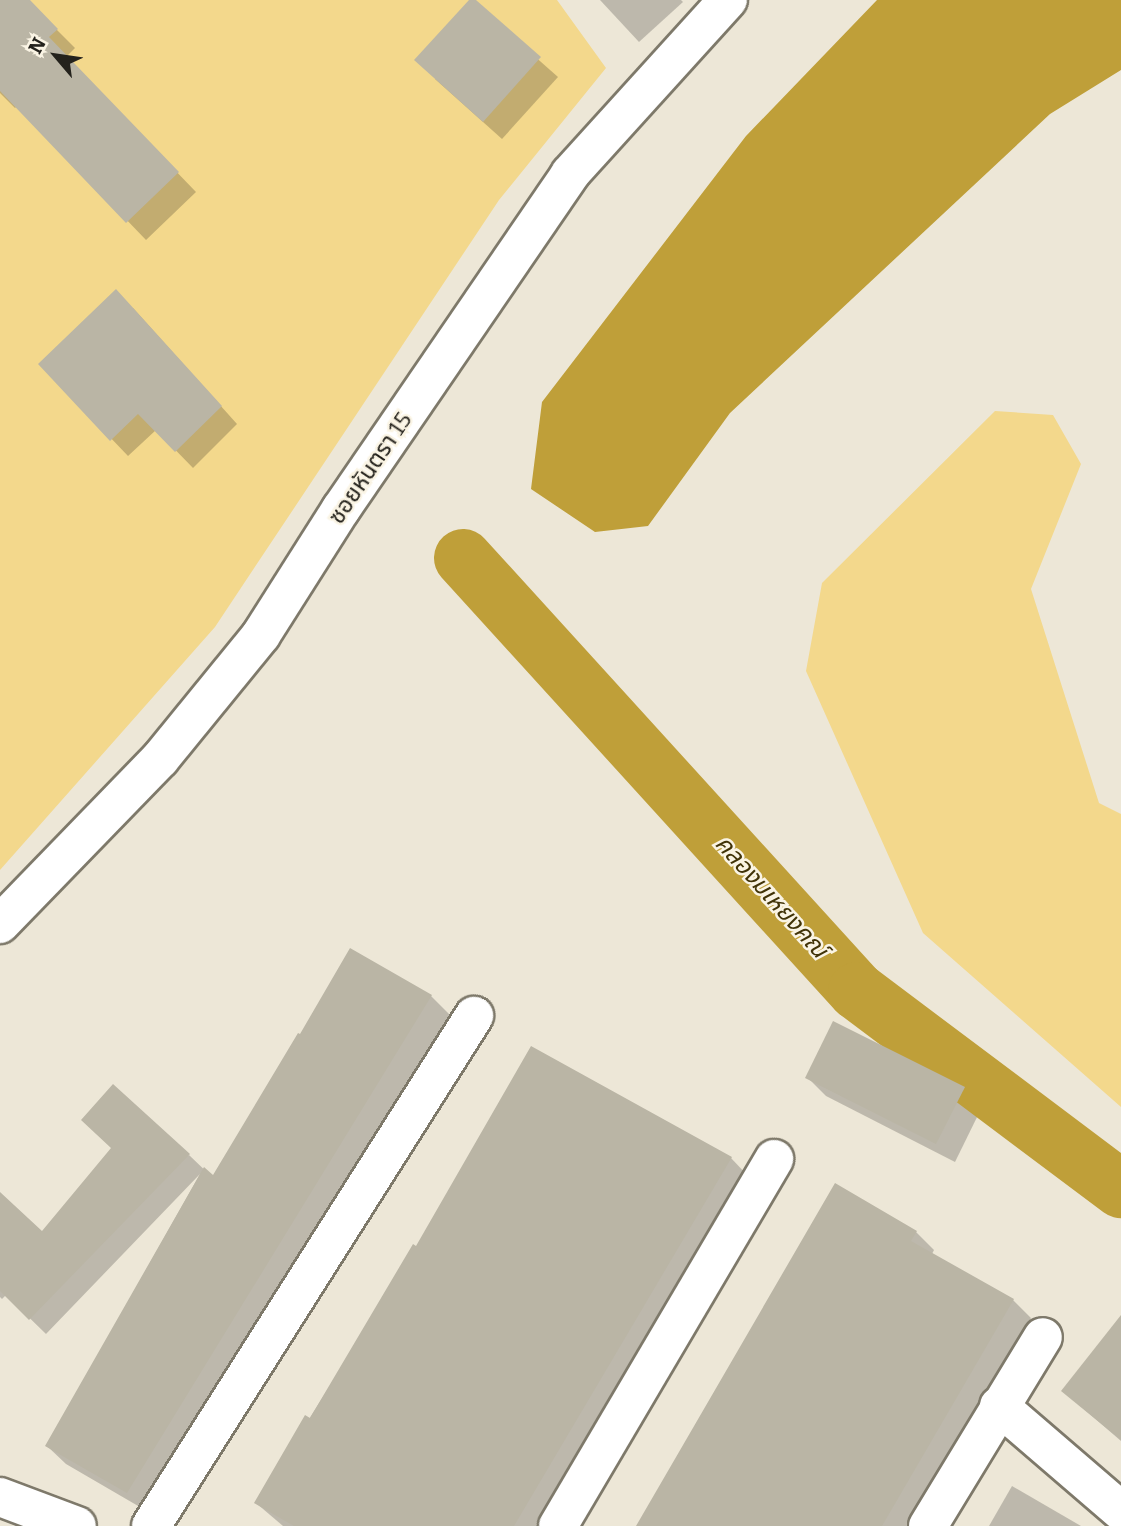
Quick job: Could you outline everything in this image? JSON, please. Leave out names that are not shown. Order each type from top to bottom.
[{"type":"street","name":"ซอยหันตรา 15","points":[[0,924],[160,760],[261,635],[341,509],[570,174],[728,0]]},
{"type":"street","points":[[151,1526],[474,1016]]},
{"type":"street","points":[[558,1526],[774,1159]]},
{"type":"street","points":[[928,1526],[1043,1337]]},
{"type":"street","points":[[999,1406],[1121,1511]]},
{"type":"street","points":[[0,1497],[77,1526]]},
{"type":"shaded area","points":[[0,0],[557,0],[606,68],[499,200],[215,627],[0,870]]},
{"type":"shaded area","points":[[877,0],[1121,0],[1121,70],[1050,114],[730,413],[648,526],[595,532],[531,489],[542,402],[746,136]]},
{"type":"shaded area","points":[[995,411],[1053,415],[1081,464],[1031,589],[1099,803],[1121,814],[1121,1107],[923,933],[806,671],[822,583]]},
{"type":"building","points":[[0,0],[30,0],[58,29],[49,37],[179,172],[126,223],[0,91]]},
{"type":"building","points":[[469,0],[476,0],[541,57],[483,122],[414,60]]},
{"type":"building","points":[[116,289],[222,406],[175,452],[138,414],[110,441],[38,364]]},
{"type":"building","points":[[350,948],[432,995],[127,1493],[45,1446],[204,1167],[213,1175]]},
{"type":"building","points":[[833,1021],[965,1087],[936,1144],[805,1078]]},
{"type":"building","points":[[531,1046],[732,1157],[514,1526],[294,1526],[254,1503],[305,1415],[310,1418],[413,1244],[416,1246]]},
{"type":"building","points":[[113,1084],[190,1154],[29,1320],[0,1291],[0,1192],[42,1231],[111,1148],[81,1120]]},
{"type":"building","points":[[835,1183],[917,1231],[911,1241],[1014,1299],[882,1526],[636,1526]]},
{"type":"building","points":[[1121,1315],[1121,1440],[1061,1391]]},
{"type":"waterway","name":"คลองมเหยงคณ์","points":[[463,558],[857,991],[1121,1189]]}]
